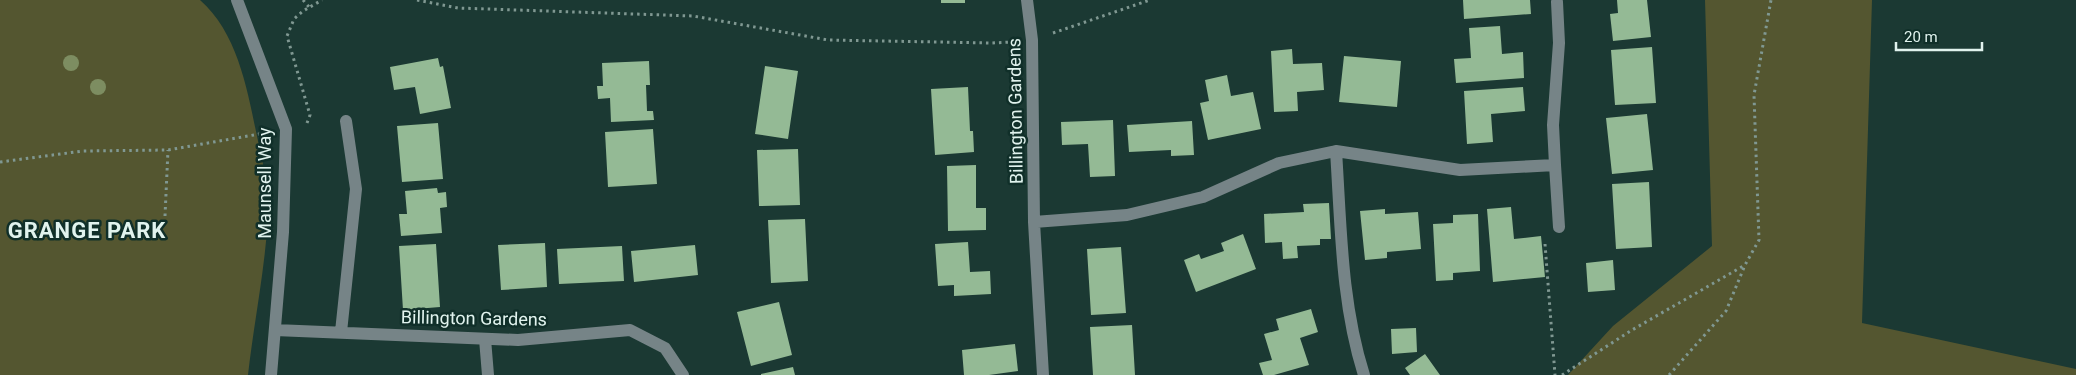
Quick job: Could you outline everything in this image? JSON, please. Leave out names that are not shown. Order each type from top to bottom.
[{"type":"street","name":"Maunsell Way","points":[[237,0],[286,129],[283,232],[271,375]]},
{"type":"street","name":"Billington Gardens","points":[[1027,0],[1032,40],[1034,222],[1043,375]]},
{"type":"street","points":[[1557,2],[1559,43],[1553,125],[1560,227]]},
{"type":"street","points":[[341,332],[356,189],[346,121]]},
{"type":"street","points":[[1034,222],[1127,215],[1203,197],[1279,163],[1336,151],[1460,170],[1555,165]]},
{"type":"street","points":[[1336,151],[1348,303],[1357,353],[1364,375]]},
{"type":"street","name":"Billington Gardens","points":[[275,330],[518,340],[630,330],[665,348],[684,375]]},
{"type":"street","points":[[485,339],[488,375]]},
{"type":"path","points":[[304,0],[309,8]]},
{"type":"path","points":[[0,162],[83,151],[168,150],[307,124],[310,115],[287,36],[294,18],[322,0]]},
{"type":"path","points":[[417,0],[458,8],[693,16],[828,40],[992,43],[1032,40],[1150,0]]},
{"type":"path","points":[[1669,375],[1726,311],[1745,265],[1759,240],[1754,96],[1771,0]]},
{"type":"path","points":[[165,216],[168,150]]},
{"type":"path","points":[[1555,375],[1544,235],[1560,227]]},
{"type":"path","points":[[1562,375],[1632,330],[1745,265]]},
{"type":"green space","points":[[0,0],[200,0],[224,30],[233,47],[246,85],[266,179],[268,198],[264,256],[248,375],[0,375]]},
{"type":"green space","points":[[1705,0],[1872,0],[1862,323],[2076,369],[2076,375],[1568,375],[1613,326],[1712,246]]},
{"type":"building","points":[[941,0],[965,0],[965,3],[941,3]]},
{"type":"building","points":[[1463,0],[1530,0],[1531,14],[1464,19]]},
{"type":"building","points":[[1617,0],[1647,0],[1651,37],[1613,41],[1610,14],[1618,13]]},
{"type":"building","points":[[1500,26],[1502,54],[1523,52],[1524,78],[1456,83],[1454,59],[1471,58],[1469,28]]},
{"type":"building","points":[[1652,47],[1656,103],[1615,105],[1611,50]]},
{"type":"building","points":[[1292,49],[1293,64],[1322,63],[1324,90],[1297,92],[1298,111],[1274,112],[1271,51]]},
{"type":"building","points":[[1344,56],[1401,61],[1397,107],[1339,102]]},
{"type":"building","points":[[438,58],[440,67],[443,66],[451,108],[420,114],[415,87],[394,90],[390,67]]},
{"type":"building","points":[[649,61],[650,85],[646,85],[647,111],[653,111],[654,120],[611,122],[610,98],[598,99],[597,86],[603,86],[602,63]]},
{"type":"building","points":[[765,66],[798,71],[788,139],[755,134]]},
{"type":"building","points":[[1227,75],[1231,96],[1253,92],[1261,129],[1208,140],[1200,103],[1209,101],[1205,80]]},
{"type":"building","points":[[968,87],[970,131],[973,131],[974,152],[935,155],[931,89]]},
{"type":"building","points":[[1523,87],[1525,111],[1491,114],[1493,142],[1467,144],[1464,91]]},
{"type":"building","points":[[1647,114],[1653,170],[1612,174],[1606,118]]},
{"type":"building","points":[[1113,120],[1115,176],[1090,177],[1088,144],[1062,145],[1061,122]]},
{"type":"building","points":[[1192,121],[1194,155],[1171,156],[1171,150],[1129,152],[1127,125]]},
{"type":"building","points":[[438,123],[443,179],[402,182],[397,126]]},
{"type":"building","points":[[653,129],[657,184],[608,187],[605,132]]},
{"type":"building","points":[[798,149],[800,205],[759,206],[757,150]]},
{"type":"building","points":[[976,165],[976,208],[986,208],[986,230],[948,231],[947,166]]},
{"type":"building","points":[[1649,182],[1652,247],[1616,249],[1612,184]]},
{"type":"building","points":[[437,188],[438,193],[446,192],[447,207],[440,208],[442,233],[401,236],[399,214],[407,214],[405,191]]},
{"type":"building","points":[[1329,203],[1331,239],[1320,239],[1320,245],[1297,246],[1298,258],[1283,259],[1282,242],[1265,243],[1264,214],[1304,212],[1303,204]]},
{"type":"building","points":[[1511,207],[1514,239],[1541,236],[1545,277],[1493,282],[1487,209]]},
{"type":"building","points":[[1385,209],[1385,214],[1418,212],[1421,249],[1387,252],[1387,258],[1365,260],[1360,211]]},
{"type":"building","points":[[1478,214],[1480,271],[1453,273],[1453,280],[1436,281],[1433,224],[1453,223],[1453,215]]},
{"type":"building","points":[[805,219],[808,281],[771,283],[768,220]]},
{"type":"building","points":[[1243,234],[1256,269],[1196,292],[1184,260],[1199,254],[1201,259],[1224,251],[1221,243]]},
{"type":"building","points":[[968,242],[970,272],[990,271],[991,294],[954,296],[954,285],[938,286],[935,244]]},
{"type":"building","points":[[545,243],[547,287],[501,290],[498,245]]},
{"type":"building","points":[[436,244],[440,307],[403,310],[399,246]]},
{"type":"building","points":[[695,245],[698,275],[634,282],[631,251]]},
{"type":"building","points":[[622,246],[624,281],[559,284],[557,249]]},
{"type":"building","points":[[1121,247],[1126,313],[1091,315],[1087,249]]},
{"type":"building","points":[[1613,260],[1615,290],[1588,292],[1586,263]]},
{"type":"building","points":[[779,302],[792,355],[751,366],[737,312]]},
{"type":"building","points":[[1311,309],[1318,332],[1300,338],[1309,365],[1274,375],[1263,375],[1259,363],[1272,360],[1264,334],[1279,330],[1276,319]]},
{"type":"building","points":[[1132,325],[1135,375],[1093,375],[1090,327]]},
{"type":"building","points":[[1416,328],[1417,352],[1392,354],[1391,329]]},
{"type":"building","points":[[1015,344],[1018,371],[989,375],[964,375],[962,350]]},
{"type":"building","points":[[1425,354],[1440,375],[1410,375],[1405,368]]},
{"type":"building","points":[[793,367],[795,375],[761,375],[761,374]]},
{"type":"district","name":"GRANGE PARK","points":[[87,230]]}]
